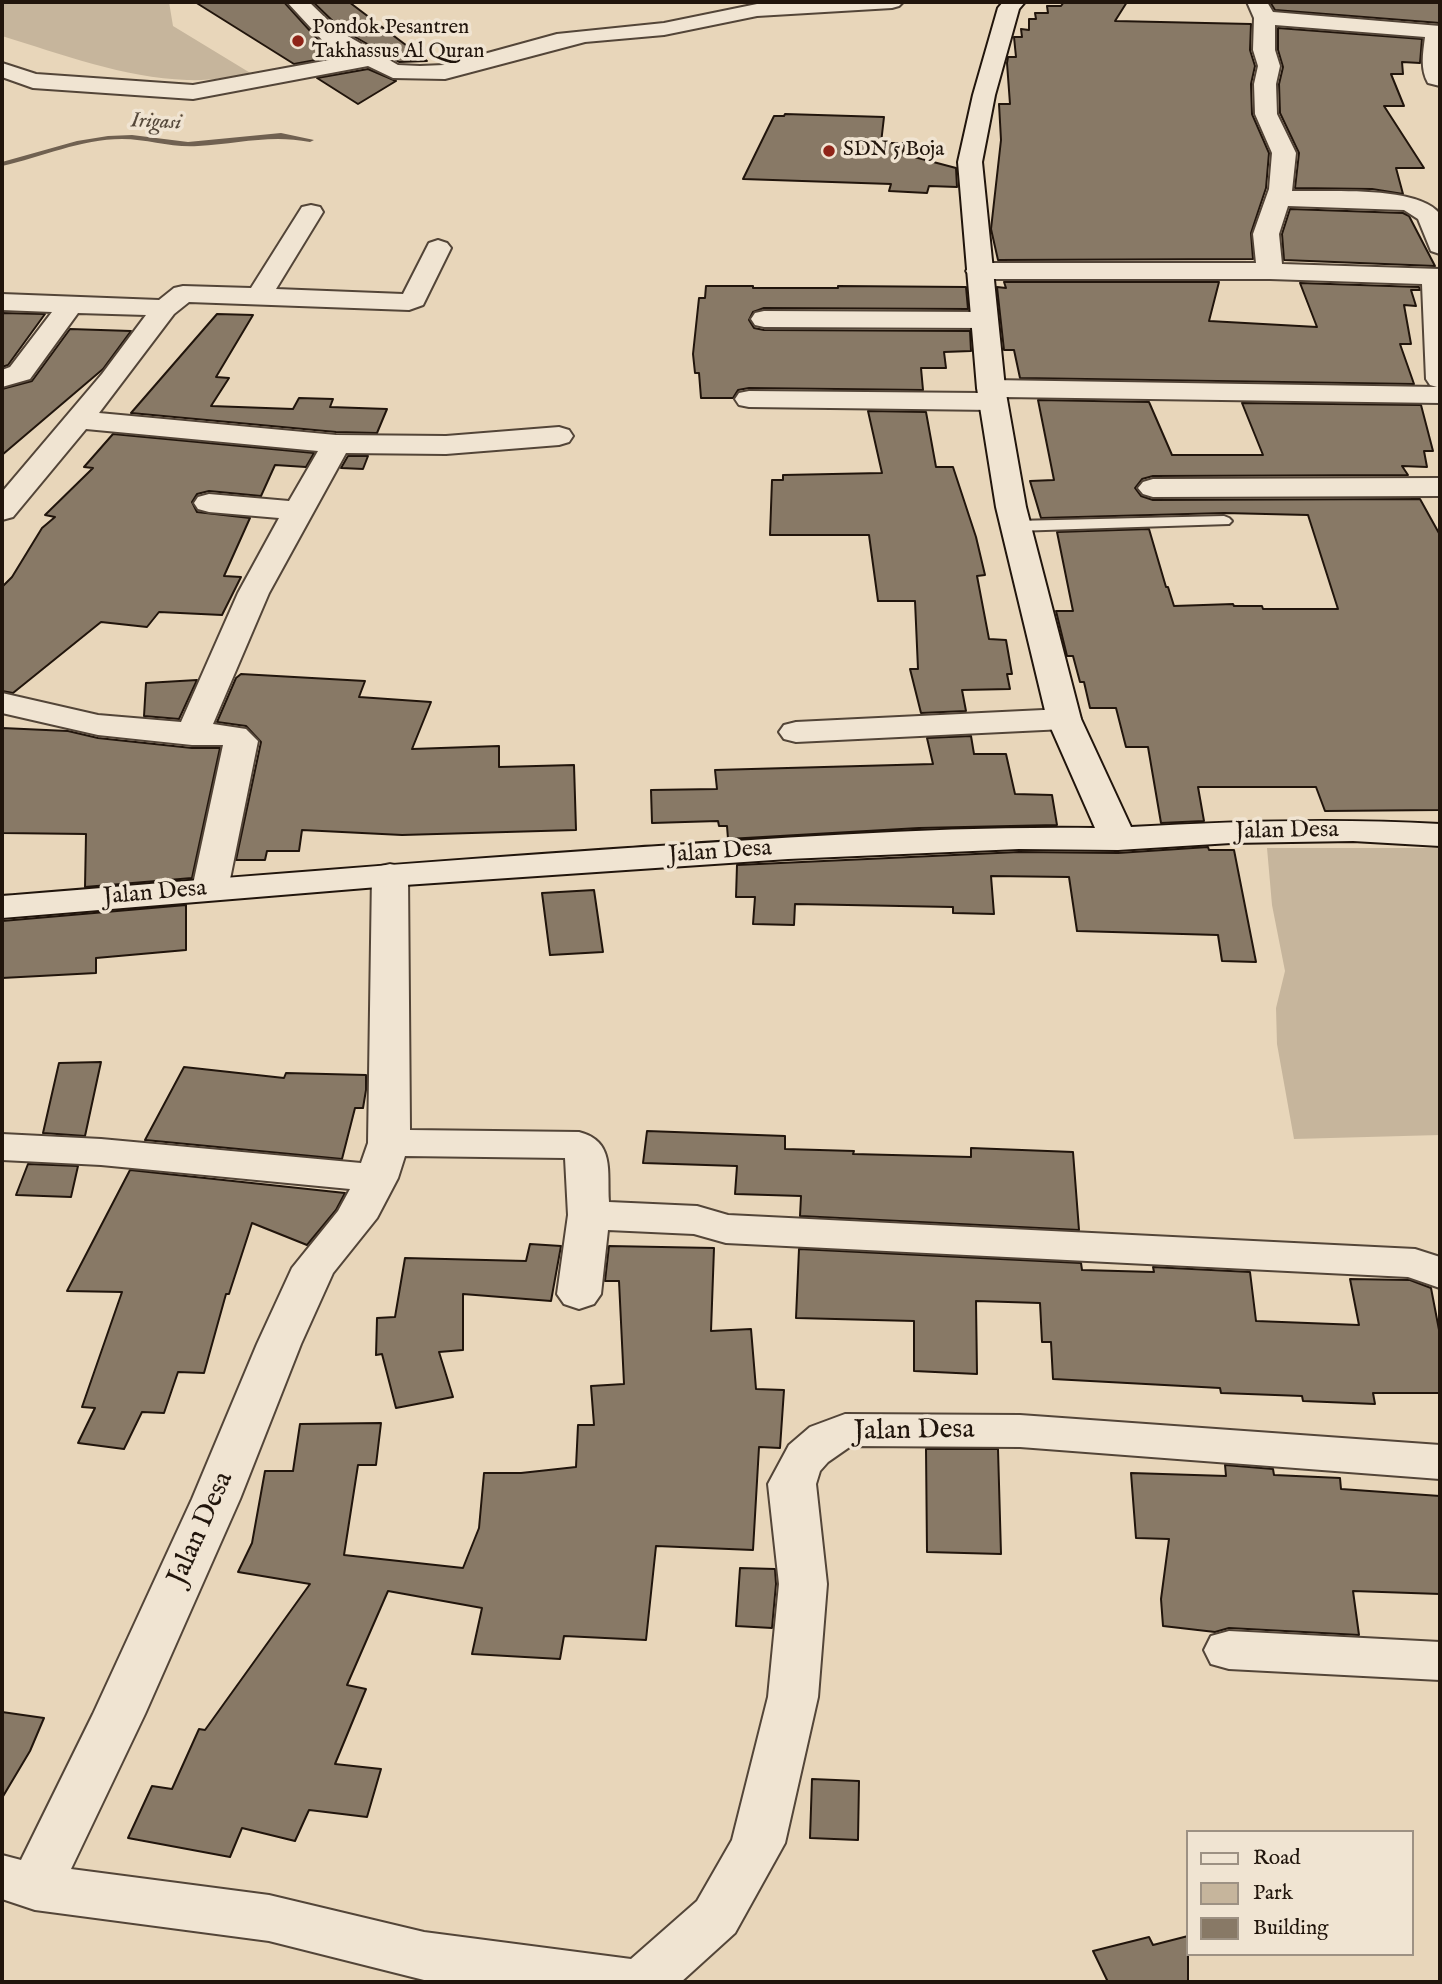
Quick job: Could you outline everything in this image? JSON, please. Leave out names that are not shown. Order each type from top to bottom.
[{"type":"street","points":[[297,2],[331,36],[393,71],[445,72],[557,41],[585,36],[664,29],[757,10],[892,2]]},
{"type":"street","points":[[1014,2],[1009,8],[984,95],[970,162],[992,395],[1015,526],[1064,719],[1118,839]]},
{"type":"street","points":[[1270,271],[1266,234],[1281,189],[1284,153],[1266,114],[1265,84],[1269,66],[1261,10],[1439,32],[1433,59],[1436,78],[1440,79]]},
{"type":"street","points":[[2,71],[33,81],[193,92],[372,59]]},
{"type":"street","points":[[1278,198],[1403,202],[1421,206],[1432,218],[1440,246]]},
{"type":"street","points":[[259,296],[311,212]]},
{"type":"street","points":[[2,511],[112,380],[165,308],[183,294],[409,302],[414,299],[438,248]]},
{"type":"street","points":[[979,271],[1270,271],[1438,277],[1440,379]]},
{"type":"street","points":[[2,302],[165,308]]},
{"type":"street","points":[[2,379],[20,373],[71,304]]},
{"type":"street","points":[[764,318],[984,320]]},
{"type":"street","points":[[749,400],[992,395],[1440,395]]},
{"type":"street","points":[[78,420],[336,444],[446,445],[559,436]]},
{"type":"street","points":[[192,735],[239,625],[281,539],[336,444]]},
{"type":"street","points":[[1153,488],[1440,487]]},
{"type":"street","points":[[209,503],[298,511]]},
{"type":"street","points":[[2,703],[98,725],[192,735],[234,736],[241,741],[210,889]]},
{"type":"street","points":[[796,732],[1064,719]]},
{"type":"street","name":"Jalan Desa","points":[[2,907],[390,875],[788,848],[1020,838],[1118,839],[1231,832],[1353,831],[1440,835]]},
{"type":"street","points":[[383,1160],[390,875]]},
{"type":"street","points":[[2,1147],[127,1154],[383,1160],[582,1145],[585,1150],[589,1215],[579,1294]]},
{"type":"street","name":"Jalan Desa","points":[[383,1160],[356,1218],[314,1268],[279,1344],[216,1499],[119,1714],[19,1882],[269,1919],[421,1969],[629,1982]]},
{"type":"street","points":[[589,1215],[697,1220],[726,1229],[1415,1263],[1440,1274]]},
{"type":"street","name":"Jalan Desa","points":[[643,1982],[716,1917],[758,1843],[793,1697],[803,1584],[792,1484],[796,1468],[821,1440],[845,1430],[1020,1431],[1440,1462]]},
{"type":"street","points":[[1229,1650],[1440,1661]]},
{"type":"lane","points":[[1015,526],[1224,521]]},
{"type":"green space","points":[[2,2],[169,2],[173,26],[252,74],[187,80],[140,75],[93,64],[2,36]]},
{"type":"green space","points":[[1267,848],[1440,848],[1440,1135],[1294,1139],[1277,1044],[1276,1008],[1285,971],[1272,905]]},
{"type":"building","points":[[195,2],[284,2],[321,43],[343,55],[294,64]]},
{"type":"building","points":[[313,2],[349,2],[427,61],[399,62],[341,29]]},
{"type":"building","points":[[1064,2],[1127,2],[1115,21],[1251,24],[1250,50],[1255,66],[1251,84],[1252,114],[1269,153],[1266,188],[1251,233],[1253,259],[998,260],[991,229],[1001,140],[999,104],[1010,104],[1008,57],[1016,57],[1014,37],[1022,37],[1021,29],[1029,30],[1029,19],[1036,19],[1035,13],[1048,13],[1047,6],[1061,6]]},
{"type":"building","points":[[1270,2],[1440,2],[1440,23],[1275,10]]},
{"type":"building","points":[[1278,28],[1422,39],[1420,63],[1402,62],[1403,74],[1391,74],[1404,106],[1384,106],[1424,168],[1396,168],[1403,194],[1372,189],[1295,188],[1299,153],[1280,113],[1279,84],[1283,67],[1278,50]]},
{"type":"building","points":[[368,69],[396,81],[358,104],[317,78]]},
{"type":"building","points":[[774,116],[884,117],[881,143],[904,143],[903,154],[956,168],[957,187],[929,186],[927,193],[889,191],[891,184],[743,179]]},
{"type":"building","points":[[1290,209],[1403,213],[1409,216],[1435,266],[1284,260],[1282,234]]},
{"type":"building","points":[[1004,282],[1219,282],[1209,321],[1317,327],[1300,283],[1419,287],[1420,290],[1411,290],[1416,306],[1404,305],[1411,344],[1400,344],[1414,384],[1020,378],[1014,350],[1004,350],[997,287],[1006,288]]},
{"type":"building","points":[[706,286],[966,287],[968,309],[764,308],[753,312],[749,320],[754,328],[764,330],[970,331],[971,351],[944,352],[946,368],[921,368],[923,390],[749,388],[738,390],[733,398],[701,398],[699,373],[695,373],[693,354],[699,298],[705,298]]},
{"type":"building","points":[[2,313],[45,314],[8,365],[2,367]]},
{"type":"building","points":[[217,314],[253,315],[216,377],[229,378],[211,406],[293,409],[299,398],[333,399],[330,407],[387,409],[377,433],[336,432],[131,413]]},
{"type":"building","points":[[70,329],[131,331],[103,369],[2,455],[2,389],[32,381]]},
{"type":"building","points":[[1038,400],[1149,402],[1172,455],[1263,455],[1242,403],[1421,405],[1433,451],[1424,451],[1427,467],[1402,466],[1408,475],[1153,476],[1142,479],[1135,488],[1141,496],[1153,500],[1420,499],[1440,535],[1440,810],[1325,811],[1316,787],[1198,787],[1204,821],[1161,823],[1148,747],[1126,747],[1116,708],[1090,708],[1084,682],[1080,682],[1073,656],[1067,656],[1056,611],[1073,611],[1057,532],[1149,529],[1174,606],[1233,604],[1262,606],[1263,609],[1338,609],[1308,515],[1224,513],[1041,518],[1030,481],[1054,480]]},
{"type":"building","points":[[868,411],[926,412],[936,467],[953,467],[976,537],[985,575],[977,576],[989,639],[1006,640],[1012,674],[1007,674],[1010,689],[962,690],[966,711],[921,713],[910,669],[918,669],[915,601],[878,601],[869,535],[770,535],[772,480],[783,480],[783,475],[882,473]]},
{"type":"building","points":[[113,434],[314,453],[306,467],[275,465],[261,496],[209,491],[197,494],[192,502],[197,512],[250,518],[224,576],[241,577],[222,615],[159,612],[147,627],[101,622],[13,693],[2,691],[2,587],[12,577],[42,528],[55,517],[45,515],[93,468],[84,467]]},
{"type":"building","points":[[348,456],[368,456],[363,469],[341,468]]},
{"type":"building","points":[[241,674],[365,681],[359,697],[431,702],[412,749],[499,746],[499,767],[574,765],[576,830],[402,835],[302,830],[299,851],[267,851],[265,860],[236,860],[261,742],[246,726],[217,722],[236,678]]},
{"type":"building","points":[[197,680],[179,719],[144,716],[146,683]]},
{"type":"building","points":[[2,728],[68,731],[98,738],[192,748],[220,748],[192,878],[85,887],[86,834],[2,833]]},
{"type":"building","points":[[971,736],[974,754],[1006,754],[1015,794],[1052,795],[1057,825],[919,828],[728,839],[727,826],[719,826],[718,821],[652,823],[651,790],[717,789],[715,770],[933,764],[927,738]]},
{"type":"building","points":[[1208,847],[1209,850],[1234,850],[1256,962],[1222,961],[1218,935],[1077,931],[1069,877],[991,876],[994,914],[953,913],[953,907],[795,904],[794,925],[753,924],[755,897],[736,897],[737,865],[1019,852],[1118,853]]},
{"type":"building","points":[[594,890],[603,952],[550,955],[542,893]]},
{"type":"building","points":[[186,905],[186,950],[96,958],[96,973],[2,978],[2,921]]},
{"type":"building","points":[[101,1062],[85,1136],[43,1133],[59,1063]]},
{"type":"building","points":[[184,1067],[284,1078],[286,1073],[366,1075],[363,1108],[355,1108],[342,1159],[145,1140]]},
{"type":"building","points":[[647,1131],[785,1136],[785,1149],[854,1151],[853,1154],[971,1157],[971,1148],[1073,1152],[1079,1230],[800,1216],[801,1196],[735,1194],[737,1166],[643,1163]]},
{"type":"building","points":[[28,1164],[78,1166],[71,1197],[16,1195]]},
{"type":"building","points":[[130,1170],[345,1193],[336,1210],[307,1245],[252,1223],[229,1294],[226,1294],[204,1373],[178,1372],[164,1413],[142,1412],[124,1449],[78,1443],[95,1408],[82,1407],[122,1292],[67,1291]]},
{"type":"building","points":[[530,1244],[561,1246],[551,1301],[463,1294],[463,1350],[439,1352],[453,1397],[396,1408],[382,1354],[376,1355],[377,1318],[395,1317],[405,1258],[526,1261]]},
{"type":"building","points":[[609,1246],[714,1248],[711,1331],[751,1329],[756,1389],[784,1390],[780,1448],[759,1447],[753,1550],[656,1546],[646,1640],[564,1636],[560,1659],[472,1654],[482,1608],[388,1591],[347,1685],[366,1689],[335,1764],[381,1769],[367,1817],[309,1810],[295,1841],[242,1828],[230,1857],[128,1838],[152,1786],[172,1789],[199,1729],[205,1730],[310,1584],[238,1572],[252,1543],[265,1471],[293,1471],[300,1424],[381,1423],[376,1465],[358,1465],[344,1555],[463,1568],[479,1528],[484,1473],[521,1473],[576,1467],[578,1425],[594,1425],[591,1386],[624,1384],[619,1281],[605,1281]]},
{"type":"building","points":[[799,1249],[1081,1263],[1082,1270],[1154,1272],[1153,1267],[1250,1272],[1256,1321],[1359,1325],[1350,1279],[1410,1280],[1431,1288],[1440,1335],[1440,1393],[1373,1393],[1375,1404],[1303,1401],[1302,1396],[1221,1393],[1220,1388],[1053,1379],[1051,1342],[1042,1342],[1040,1303],[976,1301],[977,1374],[914,1371],[914,1321],[796,1318]]},
{"type":"building","points":[[926,1449],[998,1449],[1001,1554],[927,1552]]},
{"type":"building","points":[[1225,1465],[1273,1469],[1274,1475],[1340,1478],[1341,1489],[1440,1496],[1440,1594],[1353,1591],[1359,1635],[1229,1628],[1215,1632],[1163,1626],[1161,1599],[1169,1539],[1136,1538],[1131,1473],[1226,1476]]},
{"type":"building","points":[[740,1568],[775,1569],[772,1628],[736,1626]]},
{"type":"building","points":[[2,1712],[44,1718],[30,1751],[2,1798]]},
{"type":"building","points":[[812,1779],[859,1781],[858,1840],[810,1838]]},
{"type":"building","points":[[1149,1937],[1153,1945],[1186,1937],[1188,1982],[1108,1982],[1093,1951]]},
{"type":"waterway","name":"Irigasi","points":[[2,164],[77,143],[108,138],[123,137],[188,144],[267,136],[310,140]]},
{"type":"place","name":"Pondok Pesantren Takhassus Al Quran","points":[[298,41]]},
{"type":"place","name":"SDN 5 Boja","points":[[829,151]]}]
